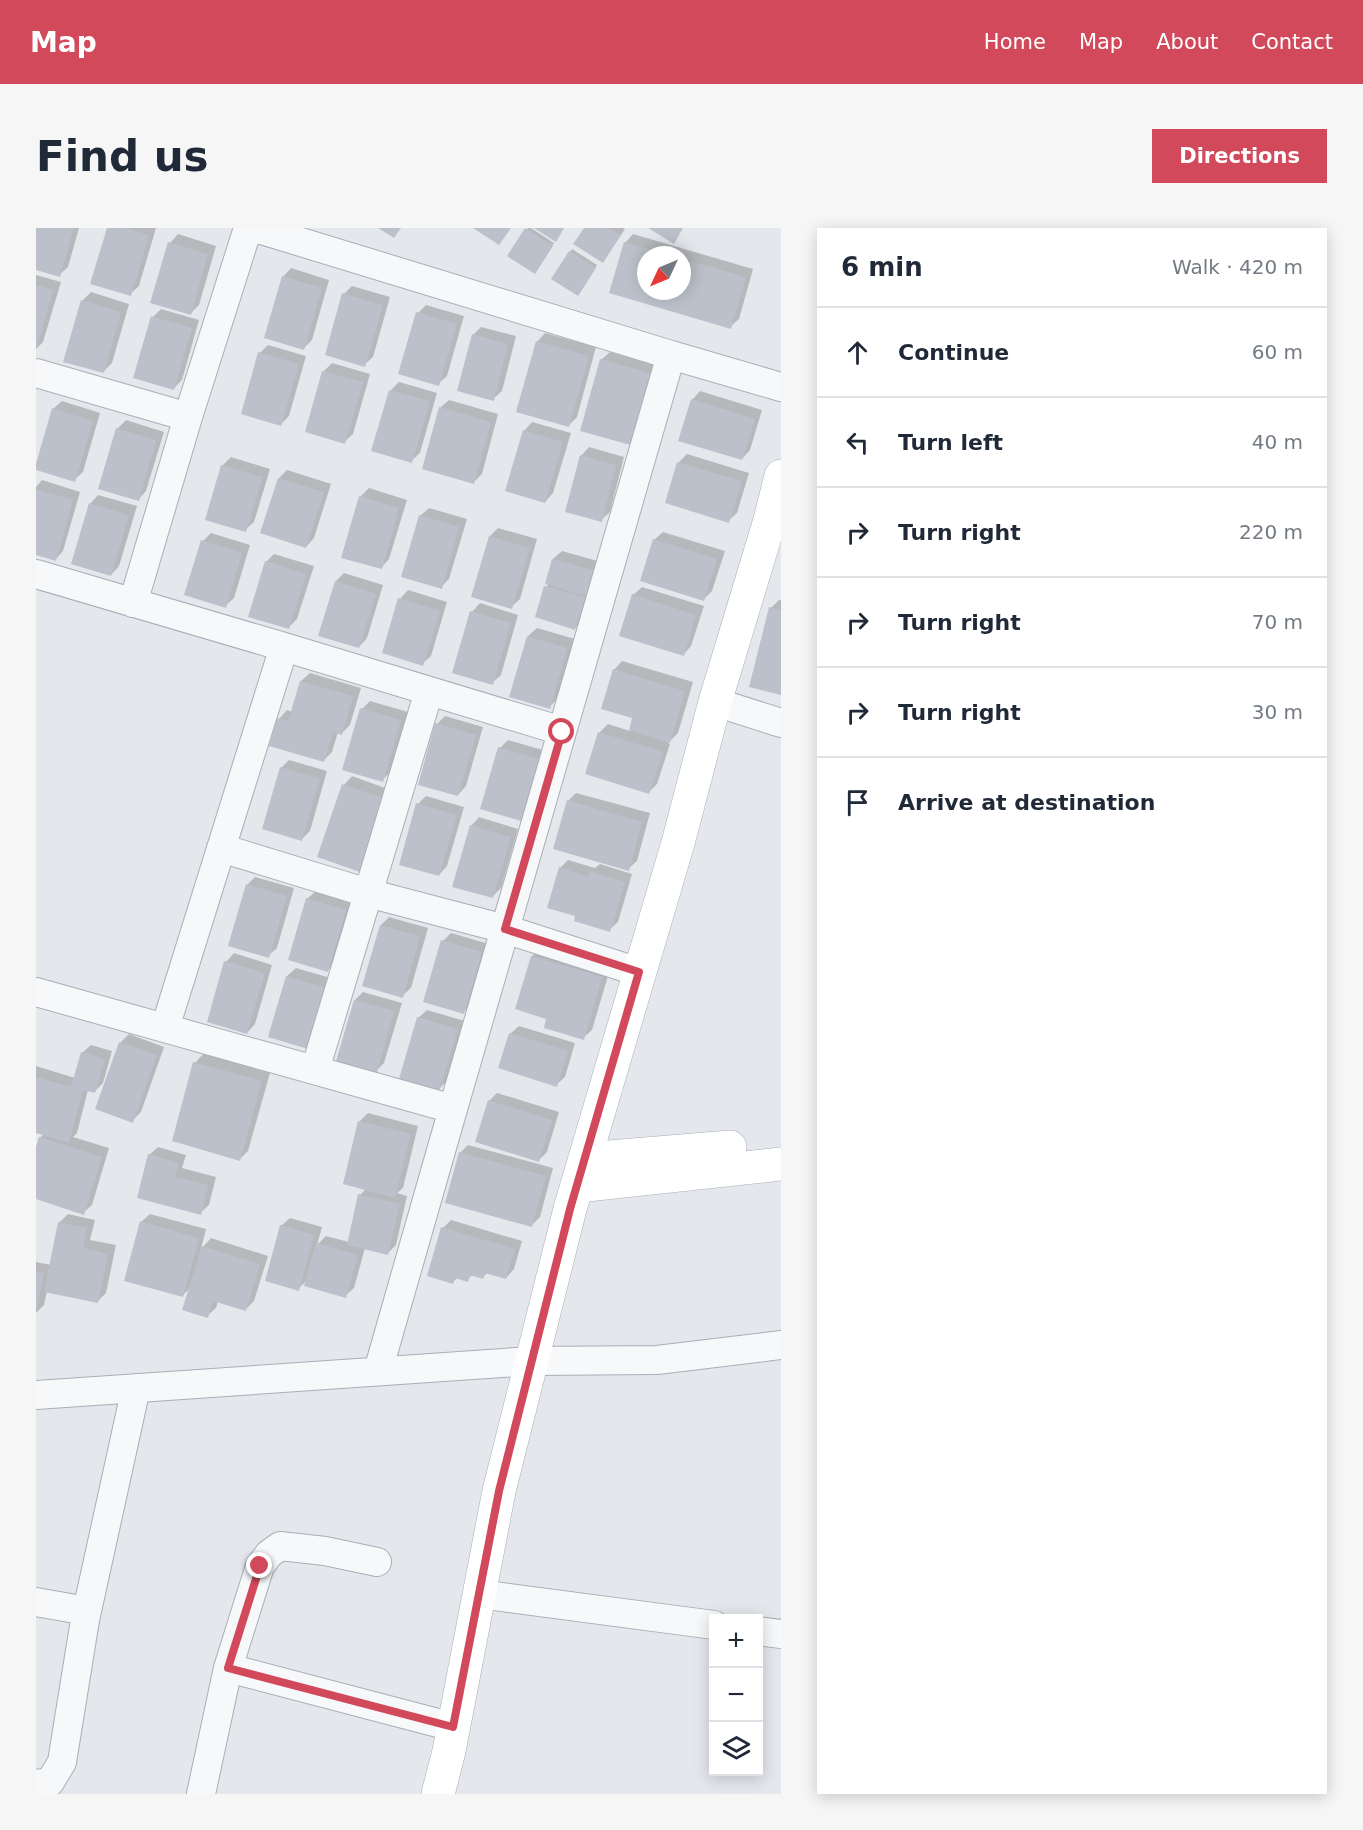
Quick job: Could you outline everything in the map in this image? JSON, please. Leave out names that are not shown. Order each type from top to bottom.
[{"type":"street","points":[[133,603],[188,417],[248,228]]},
{"type":"street","points":[[255,228],[320,237],[671,355],[781,387]]},
{"type":"street","points":[[378,1371],[671,355]]},
{"type":"street","points":[[36,373],[188,417]]},
{"type":"street","points":[[438,1794],[499,1491],[581,1172],[678,843],[715,702],[781,476]]},
{"type":"street","points":[[36,574],[562,732]]},
{"type":"street","points":[[165,1028],[284,647]]},
{"type":"street","points":[[315,1070],[429,691]]},
{"type":"street","points":[[715,702],[781,723]]},
{"type":"street","points":[[221,848],[368,893],[505,929],[639,972]]},
{"type":"street","points":[[36,992],[453,1109]]},
{"type":"street","points":[[581,1172],[696,1151],[781,1141]]},
{"type":"street","points":[[581,1172],[781,1164]]},
{"type":"street","points":[[36,1395],[532,1361],[657,1360],[781,1345]]},
{"type":"street","points":[[36,1784],[50,1782],[62,1762],[87,1611],[136,1388]]},
{"type":"street","points":[[201,1794],[228,1668],[260,1566],[269,1554],[280,1546],[325,1551],[377,1562]]},
{"type":"street","points":[[479,1594],[709,1624]]},
{"type":"street","points":[[36,1602],[87,1611]]},
{"type":"street","points":[[763,1632],[781,1634]]},
{"type":"street","points":[[228,1668],[453,1727]]},
{"type":"building","points":[[36,228],[74,228],[60,277],[36,270]]},
{"type":"building","points":[[107,228],[126,228],[149,235],[131,296],[90,284]]},
{"type":"building","points":[[378,228],[401,228],[394,238]]},
{"type":"building","points":[[473,228],[511,228],[499,245]]},
{"type":"building","points":[[525,228],[553,246],[535,274],[507,256]]},
{"type":"building","points":[[534,228],[564,228],[556,242]]},
{"type":"building","points":[[584,228],[609,228],[621,235],[603,263],[573,244]]},
{"type":"building","points":[[648,228],[683,228],[674,244]]},
{"type":"building","points":[[168,242],[208,254],[191,315],[150,303]]},
{"type":"building","points":[[624,242],[638,246],[637,300],[691,300],[691,262],[746,277],[731,329],[609,293]]},
{"type":"building","points":[[569,251],[596,268],[578,296],[551,279]]},
{"type":"building","points":[[282,276],[322,288],[304,350],[264,338]]},
{"type":"building","points":[[36,285],[53,290],[37,348],[36,348]]},
{"type":"building","points":[[342,293],[383,305],[365,367],[325,355]]},
{"type":"building","points":[[81,300],[121,312],[104,373],[63,362]]},
{"type":"building","points":[[416,312],[457,324],[439,386],[398,374]]},
{"type":"building","points":[[151,316],[192,328],[174,390],[133,378]]},
{"type":"building","points":[[472,334],[508,344],[494,401],[457,391]]},
{"type":"building","points":[[536,341],[589,356],[569,427],[516,412]]},
{"type":"building","points":[[258,352],[299,364],[281,426],[241,414]]},
{"type":"building","points":[[600,359],[653,374],[634,446],[580,431]]},
{"type":"building","points":[[322,371],[363,382],[345,444],[305,432]]},
{"type":"building","points":[[389,390],[430,401],[412,463],[371,451]]},
{"type":"building","points":[[691,399],[755,419],[742,460],[678,441]]},
{"type":"building","points":[[439,407],[491,422],[474,484],[422,469]]},
{"type":"building","points":[[52,408],[93,421],[75,482],[36,470]]},
{"type":"building","points":[[116,428],[156,440],[139,501],[98,489]]},
{"type":"building","points":[[523,430],[563,442],[545,503],[505,491]]},
{"type":"building","points":[[580,455],[616,465],[602,522],[565,512]]},
{"type":"building","points":[[677,462],[742,481],[729,523],[665,503]]},
{"type":"building","points":[[221,465],[263,477],[246,532],[205,520]]},
{"type":"building","points":[[278,478],[324,492],[306,548],[260,533]]},
{"type":"building","points":[[36,489],[73,500],[56,561],[36,555]]},
{"type":"building","points":[[359,496],[399,508],[382,569],[341,558]]},
{"type":"building","points":[[89,503],[129,515],[111,576],[71,564]]},
{"type":"building","points":[[419,515],[459,527],[442,589],[401,577]]},
{"type":"building","points":[[489,536],[530,548],[512,609],[471,597]]},
{"type":"building","points":[[653,539],[717,559],[704,601],[640,581]]},
{"type":"building","points":[[201,540],[242,553],[226,608],[184,595]]},
{"type":"building","points":[[552,559],[600,572],[593,598],[545,584]]},
{"type":"building","points":[[265,561],[306,574],[289,629],[248,617]]},
{"type":"building","points":[[335,581],[376,594],[359,648],[318,636]]},
{"type":"building","points":[[544,586],[585,597],[575,630],[535,617]]},
{"type":"building","points":[[632,594],[696,615],[684,656],[619,636]]},
{"type":"building","points":[[398,598],[440,611],[423,666],[382,653]]},
{"type":"building","points":[[769,607],[781,610],[781,695],[749,687]]},
{"type":"building","points":[[470,611],[511,623],[493,685],[452,673]]},
{"type":"building","points":[[527,636],[567,648],[550,709],[509,697]]},
{"type":"building","points":[[613,669],[685,691],[670,743],[629,730],[632,718],[601,709]]},
{"type":"building","points":[[300,681],[353,696],[342,735],[333,732],[324,762],[269,746],[277,718],[288,721]]},
{"type":"building","points":[[360,708],[401,720],[383,782],[342,770]]},
{"type":"building","points":[[435,723],[476,735],[458,796],[418,785]]},
{"type":"building","points":[[598,732],[663,752],[649,794],[585,774]]},
{"type":"building","points":[[498,747],[539,759],[521,821],[480,809]]},
{"type":"building","points":[[280,767],[320,779],[302,841],[262,829]]},
{"type":"building","points":[[342,784],[388,800],[363,873],[317,857]]},
{"type":"building","points":[[567,800],[642,822],[629,871],[553,849]]},
{"type":"building","points":[[416,803],[457,815],[439,876],[399,865]]},
{"type":"building","points":[[470,825],[511,837],[493,898],[452,887]]},
{"type":"building","points":[[559,867],[588,877],[590,871],[625,882],[610,932],[574,921],[575,916],[547,908]]},
{"type":"building","points":[[246,884],[287,896],[269,958],[228,946]]},
{"type":"building","points":[[306,898],[346,910],[328,972],[288,960]]},
{"type":"building","points":[[380,925],[420,936],[403,998],[362,986]]},
{"type":"building","points":[[441,940],[482,952],[464,1014],[423,1002]]},
{"type":"building","points":[[531,956],[602,977],[584,1040],[544,1028],[546,1019],[515,1009]]},
{"type":"building","points":[[224,961],[265,973],[247,1034],[207,1022]]},
{"type":"building","points":[[286,976],[326,988],[308,1049],[268,1037]]},
{"type":"building","points":[[354,1000],[394,1011],[377,1073],[336,1061]]},
{"type":"building","points":[[417,1017],[458,1029],[439,1091],[399,1079]]},
{"type":"building","points":[[509,1033],[568,1051],[557,1087],[498,1068]]},
{"type":"building","points":[[119,1042],[157,1055],[133,1123],[95,1109]]},
{"type":"building","points":[[81,1052],[105,1059],[95,1093],[83,1090],[69,1143],[36,1133],[36,1077],[71,1087]]},
{"type":"building","points":[[193,1062],[262,1081],[240,1161],[172,1141]]},
{"type":"building","points":[[488,1100],[552,1120],[539,1162],[475,1142]]},
{"type":"building","points":[[358,1121],[411,1134],[395,1198],[343,1184]]},
{"type":"building","points":[[39,1137],[102,1157],[84,1215],[36,1199],[36,1147]]},
{"type":"building","points":[[459,1152],[546,1176],[532,1227],[445,1203]]},
{"type":"building","points":[[148,1154],[179,1163],[175,1177],[208,1185],[201,1215],[137,1198]]},
{"type":"building","points":[[358,1194],[400,1204],[388,1255],[347,1245]]},
{"type":"building","points":[[140,1221],[199,1238],[183,1297],[124,1281]]},
{"type":"building","points":[[58,1222],[87,1228],[83,1248],[108,1254],[98,1303],[44,1292]]},
{"type":"building","points":[[280,1225],[314,1235],[299,1291],[265,1281]]},
{"type":"building","points":[[441,1227],[515,1249],[506,1279],[485,1273],[483,1279],[470,1275],[468,1282],[455,1278],[453,1284],[427,1276]]},
{"type":"building","points":[[316,1243],[358,1255],[346,1298],[304,1286]]},
{"type":"building","points":[[202,1246],[260,1264],[246,1311],[213,1301],[208,1318],[182,1310]]},
{"type":"building","points":[[36,1271],[44,1273],[37,1309],[36,1309]]},
{"type":"route","points":[[260,1566],[228,1668],[453,1727],[499,1491],[570,1209],[639,972],[505,929],[562,732]]}]
